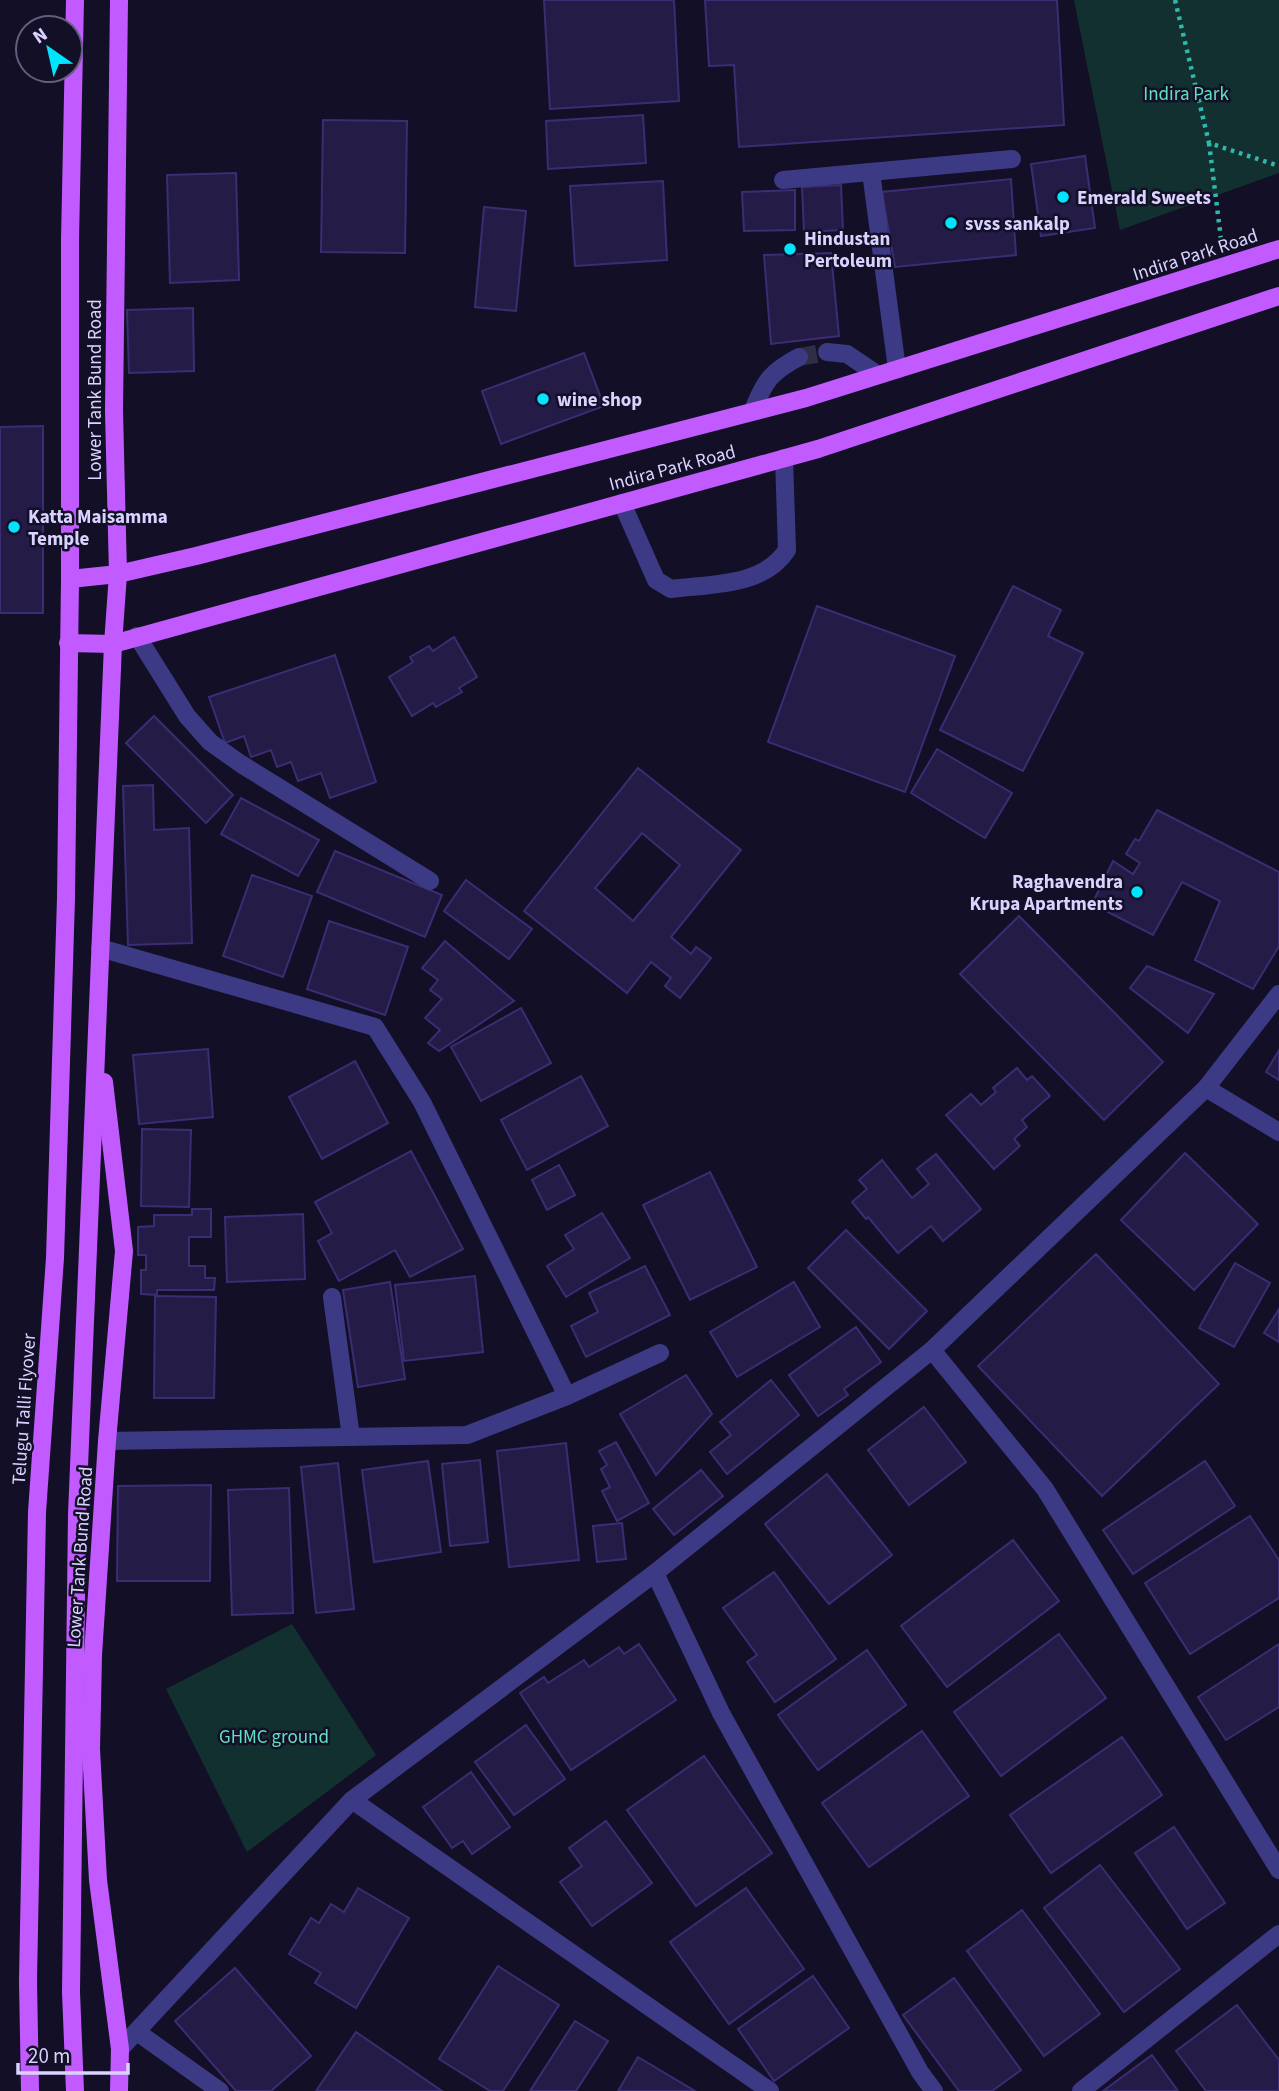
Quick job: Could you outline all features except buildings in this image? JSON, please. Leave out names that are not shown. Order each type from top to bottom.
[{"type":"main road","name":"Lower Tank Bund Road","points":[[66,898],[70,254],[75,0]]},
{"type":"main road","name":"Lower Tank Bund Road","points":[[100,948],[118,574],[114,411],[119,0]]},
{"type":"main road","name":"Indira Park Road","points":[[70,579],[118,574],[196,556],[806,398],[1279,249]]},
{"type":"main road","name":"Indira Park Road","points":[[68,643],[113,644],[818,449],[1279,296]]},
{"type":"main road","name":"Telugu Talli Flyover","points":[[30,2091],[28,1981],[37,1512],[55,1258],[66,898]]},
{"type":"main road","points":[[75,2091],[71,1992],[77,1515],[100,948]]},
{"type":"main road","name":"Lower Tank Bund Road","points":[[98,1026],[124,1251],[107,1441],[93,1655],[91,1749],[98,1880],[120,2049],[119,2091]]},
{"type":"street","points":[[783,180],[1012,159]]},
{"type":"street","points":[[872,172],[897,369]]},
{"type":"street","points":[[827,352],[847,354],[878,375]]},
{"type":"street","points":[[753,410],[764,383],[777,369],[799,357]]},
{"type":"street","points":[[622,503],[656,580],[671,589],[749,579],[779,562],[787,550],[784,458]]},
{"type":"street","points":[[137,636],[187,716],[210,742],[430,881]]},
{"type":"street","points":[[100,948],[375,1027],[422,1102],[567,1396]]},
{"type":"street","points":[[120,2049],[352,1800],[655,1573],[932,1350],[1206,1088],[1279,994]]},
{"type":"street","points":[[1206,1088],[1279,1132]]},
{"type":"street","points":[[332,1297],[351,1437]]},
{"type":"street","points":[[932,1350],[1045,1489],[1279,1870]]},
{"type":"street","points":[[107,1441],[467,1435],[567,1396],[660,1353]]},
{"type":"street","points":[[655,1573],[721,1713],[920,2072],[934,2091]]},
{"type":"street","points":[[352,1800],[770,2091]]},
{"type":"street","points":[[1081,2091],[1279,1934]]},
{"type":"street","points":[[136,2032],[220,2091]]},
{"type":"path","points":[[1175,0],[1209,143],[1225,268]]},
{"type":"path","points":[[1209,143],[1279,166]]},
{"type":"green space","name":"Indira Park","points":[[1074,0],[1279,0],[1279,173],[1120,230]]},
{"type":"green space","name":"GHMC ground","points":[[292,1624],[376,1755],[247,1852],[166,1689]]},
{"type":"tunnel","points":[[799,357],[827,352]]},
{"type":"place","name":"Emerald Sweets","points":[[1063,197]]},
{"type":"place","name":"svss sankalp","points":[[951,223]]},
{"type":"place","name":"Hindustan Pertoleum","points":[[790,249]]},
{"type":"place","name":"wine shop","points":[[543,399]]},
{"type":"place","name":"Katta Maisamma Temple","points":[[14,527]]},
{"type":"place","name":"Raghavendra Krupa Apartments","points":[[1137,892]]}]
